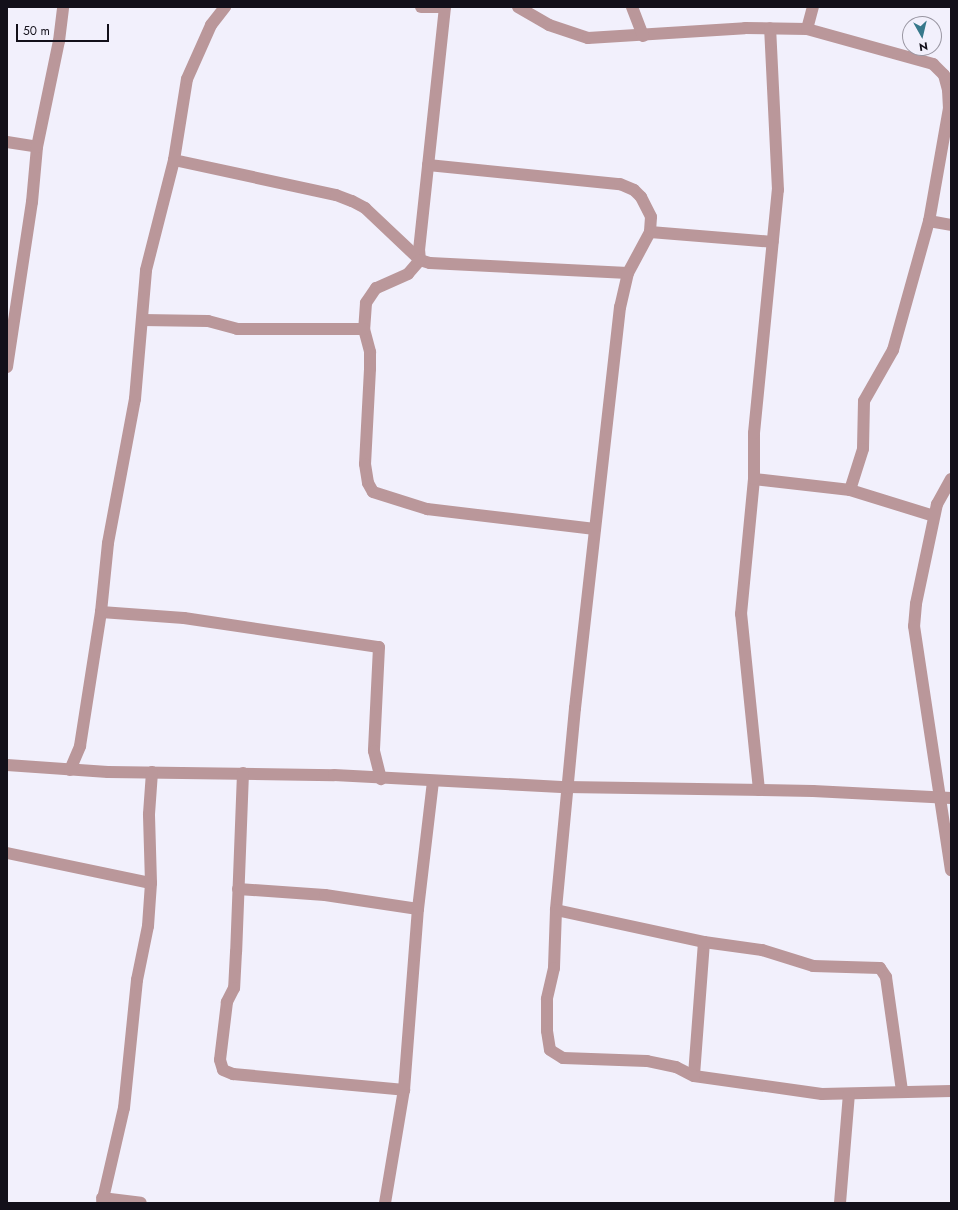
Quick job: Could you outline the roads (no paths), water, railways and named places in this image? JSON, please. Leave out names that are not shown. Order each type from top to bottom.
[{"type":"street","points":[[7,367],[32,202],[37,147],[59,41],[63,7]]},
{"type":"street","points":[[70,770],[80,746],[101,612],[108,543],[134,399],[146,270],[174,160],[187,79],[211,25],[225,7]]},
{"type":"street","points":[[421,7],[445,7],[419,249],[420,260],[408,274],[376,288],[366,303],[364,329],[370,352],[365,464],[368,483],[373,492],[427,509],[595,529]]},
{"type":"street","points":[[518,7],[549,26],[574,35],[606,39],[770,28],[807,29],[933,64],[944,76],[948,90],[949,108],[929,221],[893,350],[864,400],[863,449],[850,490]]},
{"type":"street","points":[[632,7],[643,36]]},
{"type":"street","points":[[807,29],[813,7]]},
{"type":"street","points":[[759,790],[741,614],[754,479],[754,433],[773,242],[777,158],[770,28]]},
{"type":"street","points":[[7,142],[37,147]]},
{"type":"street","points":[[174,160],[336,195],[352,201],[365,208],[420,260],[430,263],[628,273]]},
{"type":"street","points":[[428,165],[620,184],[634,190],[647,206],[651,217],[650,232],[628,273],[620,307],[566,787],[556,910],[554,968],[547,1000],[547,1031],[550,1050],[563,1058],[647,1060],[676,1067],[694,1076],[814,1093],[849,1094],[902,1090],[951,1091]]},
{"type":"street","points":[[929,221],[951,225]]},
{"type":"street","points":[[650,232],[773,242]]},
{"type":"street","points":[[142,320],[208,321],[237,329],[364,329]]},
{"type":"street","points":[[754,479],[850,490],[934,516]]},
{"type":"street","points":[[951,480],[943,488],[934,516],[914,626],[946,798],[951,870]]},
{"type":"street","points":[[101,612],[184,618],[378,647],[374,751],[381,779]]},
{"type":"street","points":[[7,765],[70,770],[334,775],[381,779],[566,787],[759,790],[946,798]]},
{"type":"street","points":[[141,1203],[102,1201],[124,1108],[137,980],[148,926],[151,883],[148,814],[152,772]]},
{"type":"street","points":[[243,773],[234,988],[227,1002],[220,1060],[223,1070],[233,1074],[404,1090]]},
{"type":"street","points":[[385,1203],[404,1090],[418,909],[433,781]]},
{"type":"street","points":[[7,853],[151,883]]},
{"type":"street","points":[[238,890],[325,895],[418,909]]},
{"type":"street","points":[[556,910],[704,942],[762,950],[813,966],[880,968],[886,977],[902,1090]]},
{"type":"street","points":[[694,1076],[704,942]]},
{"type":"street","points":[[840,1203],[849,1094]]}]
